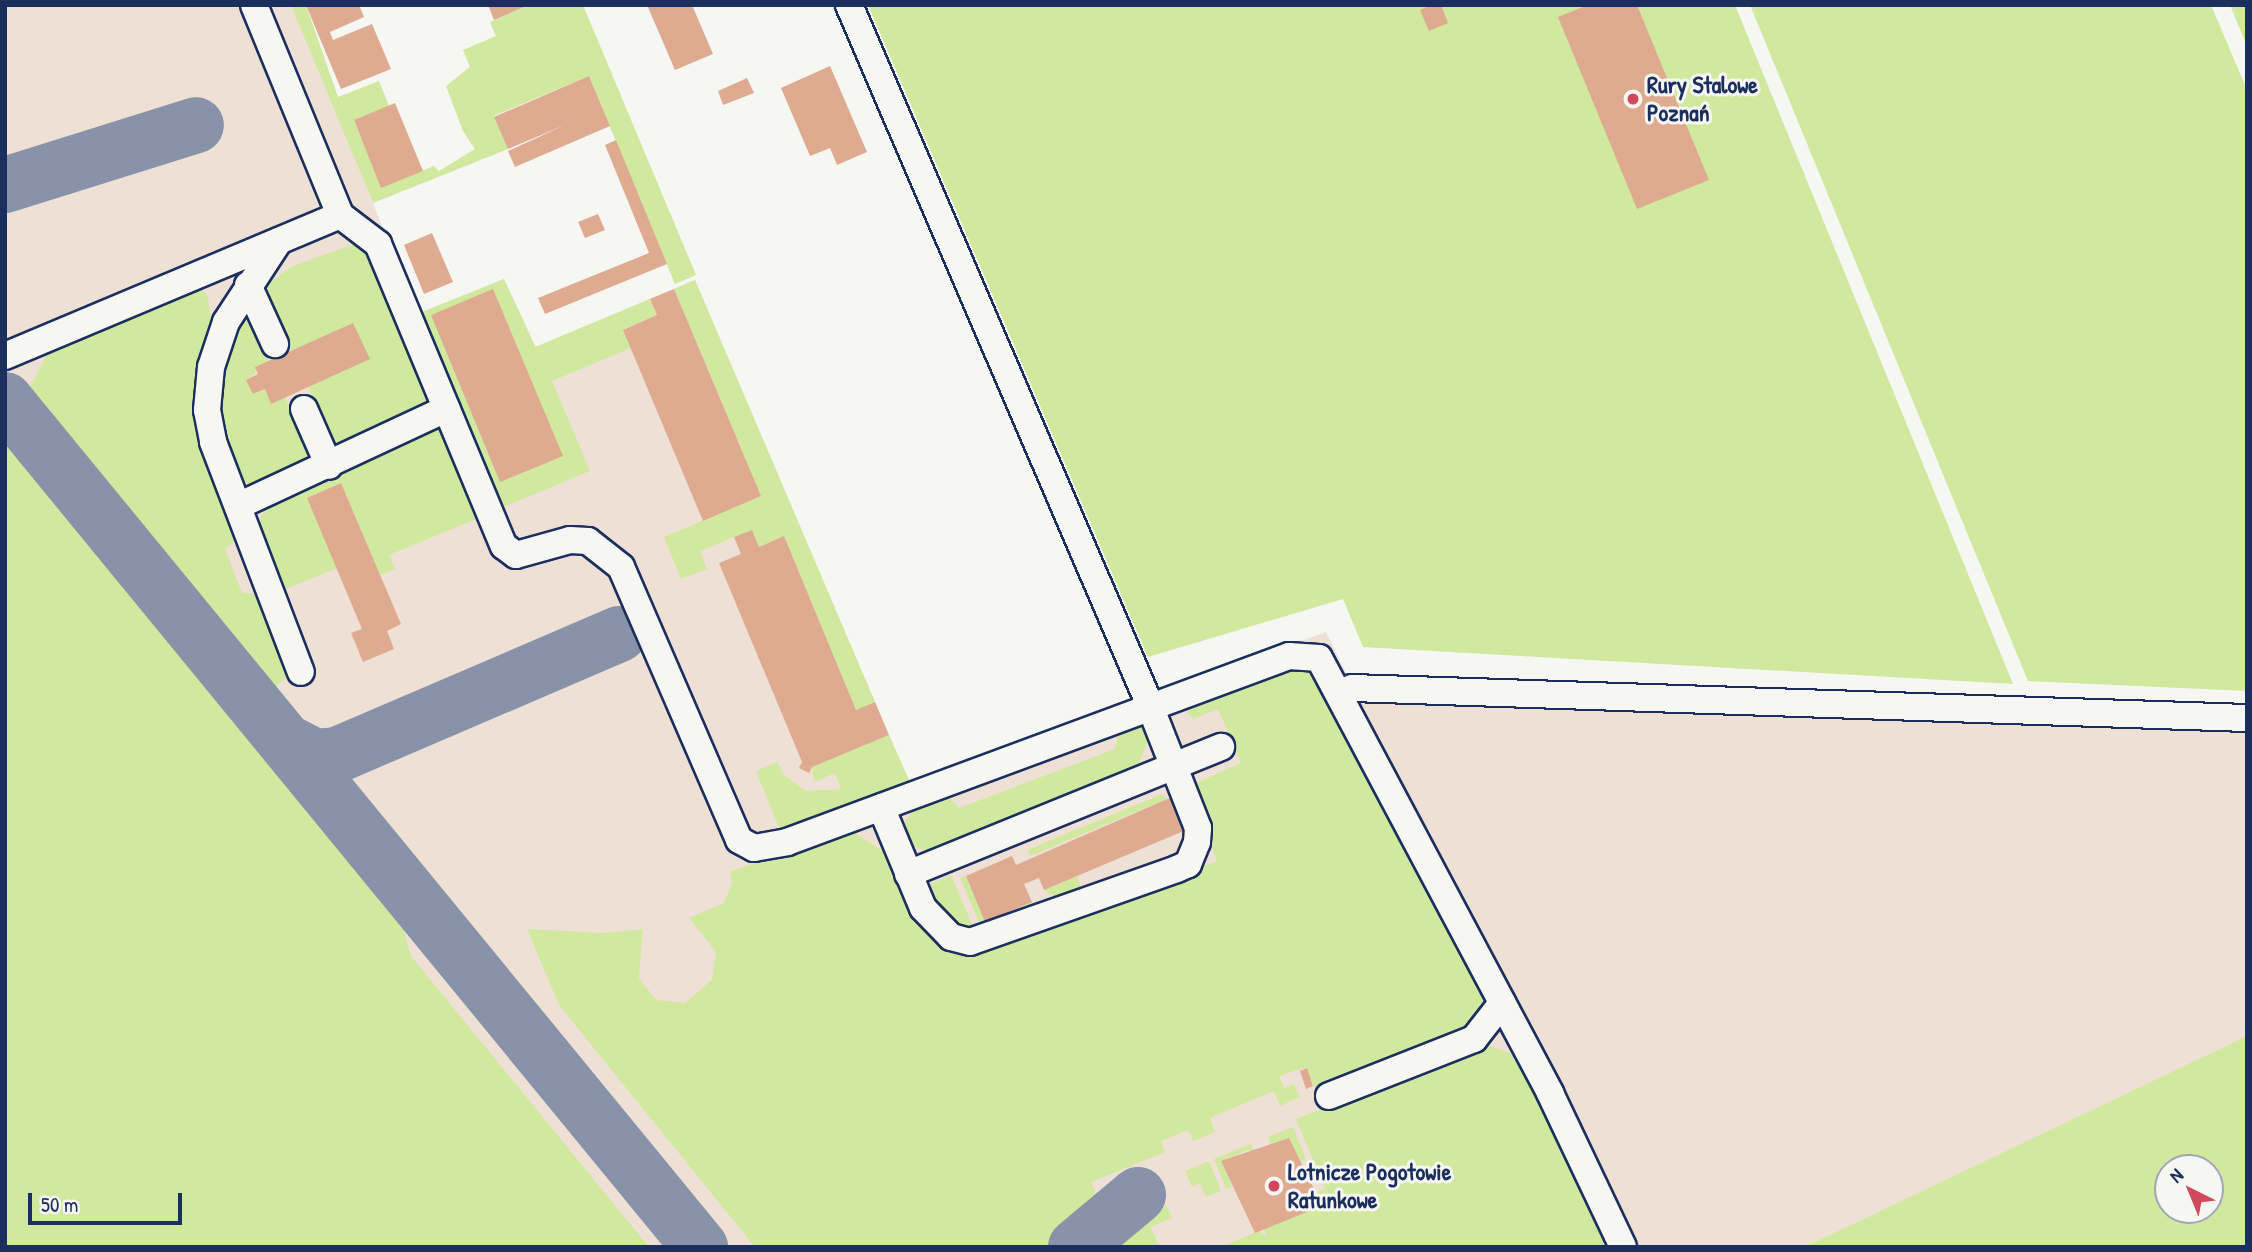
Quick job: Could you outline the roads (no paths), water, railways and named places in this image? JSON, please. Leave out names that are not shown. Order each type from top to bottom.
[{"type":"lane","points":[[254,5],[340,215],[378,243],[481,499],[510,551],[529,554],[579,540],[598,545],[621,567],[740,840],[754,848],[775,846],[1301,654],[1320,658],[1341,693],[1502,1003],[1623,1247]]},
{"type":"lane","points":[[849,5],[1151,707],[1198,828],[1193,854],[1177,869],[970,942],[951,937],[932,920],[908,874],[881,807]]},
{"type":"lane","points":[[5,356],[340,215]]},
{"type":"lane","points":[[279,241],[248,285],[218,342],[207,392],[213,442],[301,672]]},
{"type":"lane","points":[[248,285],[275,344]]},
{"type":"lane","points":[[304,409],[329,466]]},
{"type":"lane","points":[[238,506],[329,466],[446,409]]},
{"type":"lane","points":[[1341,693],[1366,688],[2247,718]]},
{"type":"lane","points":[[908,874],[1221,747]]},
{"type":"lane","points":[[1474,1039],[1502,1003]]},
{"type":"lane","points":[[1329,1096],[1495,1032],[1521,1040]]},
{"type":"place","name":"Rury Stalowe Poznań","points":[[1633,99]]},
{"type":"place","name":"Lotnicze Pogotowie Ratunkowe","points":[[1274,1186]]}]
